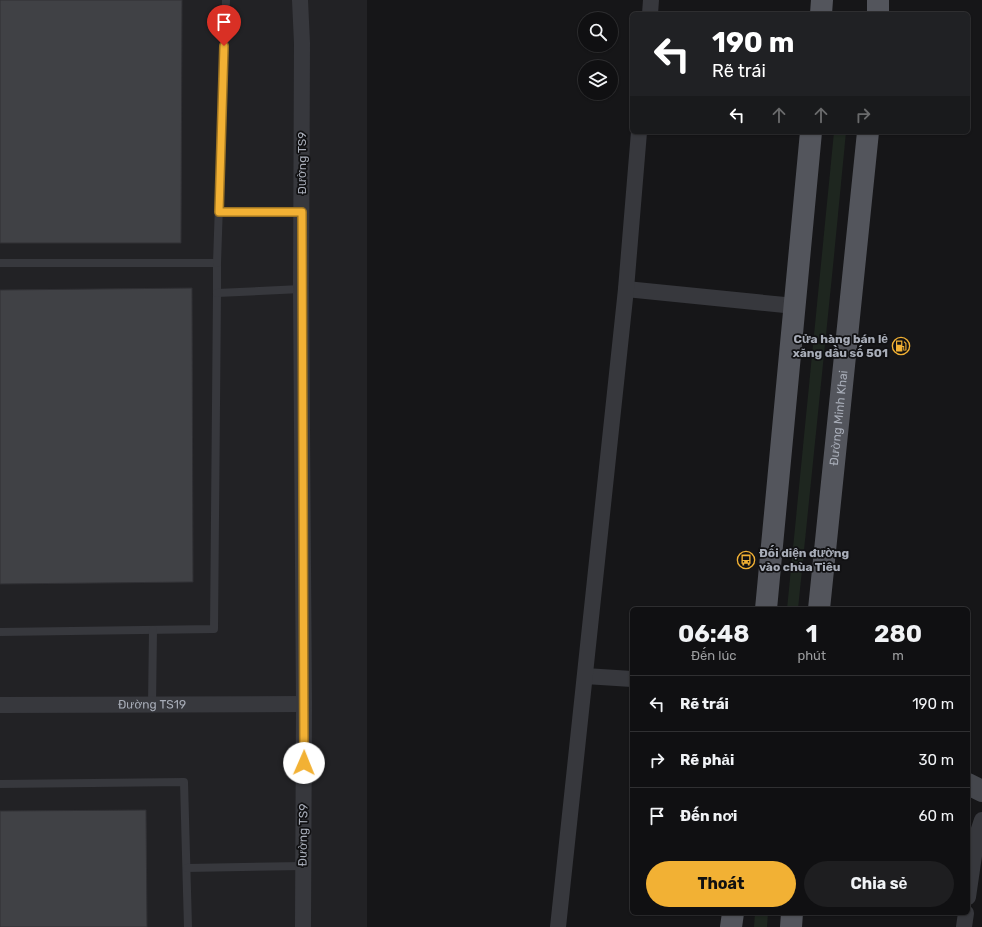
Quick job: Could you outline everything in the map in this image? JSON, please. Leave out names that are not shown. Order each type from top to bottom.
[{"type":"main road","points":[[821,12],[822,0]]},
{"type":"main road","points":[[878,0],[878,12]]},
{"type":"main road","points":[[766,607],[811,134]]},
{"type":"main road","name":"Đường Minh Khai","points":[[819,607],[868,134]]},
{"type":"main road","points":[[970,785],[982,791]]},
{"type":"main road","points":[[731,927],[733,915]]},
{"type":"main road","points":[[791,927],[792,915]]},
{"type":"street","name":"Đường TS9","points":[[300,0],[302,42],[301,289],[304,704],[303,927]]},
{"type":"street","points":[[650,12],[651,0]]},
{"type":"street","points":[[558,927],[626,288],[640,134]]},
{"type":"street","points":[[626,288],[795,306]]},
{"type":"street","points":[[585,676],[630,679]]},
{"type":"street","name":"Đường TS19","points":[[0,705],[304,704]]},
{"type":"street","points":[[970,882],[976,835],[982,820]]},
{"type":"street","points":[[964,927],[966,915]]},
{"type":"lane","points":[[0,632],[214,629],[217,263],[226,0]]},
{"type":"lane","points":[[219,212],[302,212]]},
{"type":"lane","points":[[0,263],[217,263]]},
{"type":"lane","points":[[217,293],[301,289]]},
{"type":"lane","points":[[152,705],[153,630]]},
{"type":"lane","points":[[0,784],[184,782],[188,927]]},
{"type":"lane","points":[[187,868],[303,866]]},
{"type":"shaded area","points":[[0,0],[367,0],[367,927],[0,927]]},
{"type":"shaded area","points":[[834,134],[846,134],[798,607],[787,607]]},
{"type":"shaded area","points":[[755,915],[768,915],[767,927],[754,927]]},
{"type":"building","points":[[0,0],[182,0],[181,243],[0,243]]},
{"type":"building","points":[[192,288],[193,582],[0,584],[0,290]]},
{"type":"building","points":[[146,810],[147,927],[0,927],[0,811]]},
{"type":"place","name":"Cửa hàng bán lẻ xăng dầu số 501","points":[[901,346]]},
{"type":"place","name":"Đối diện đường vào chùa Tiêu","points":[[746,560]]},
{"type":"route","points":[[224,46],[219,212],[302,212],[301,289],[304,763]]}]
